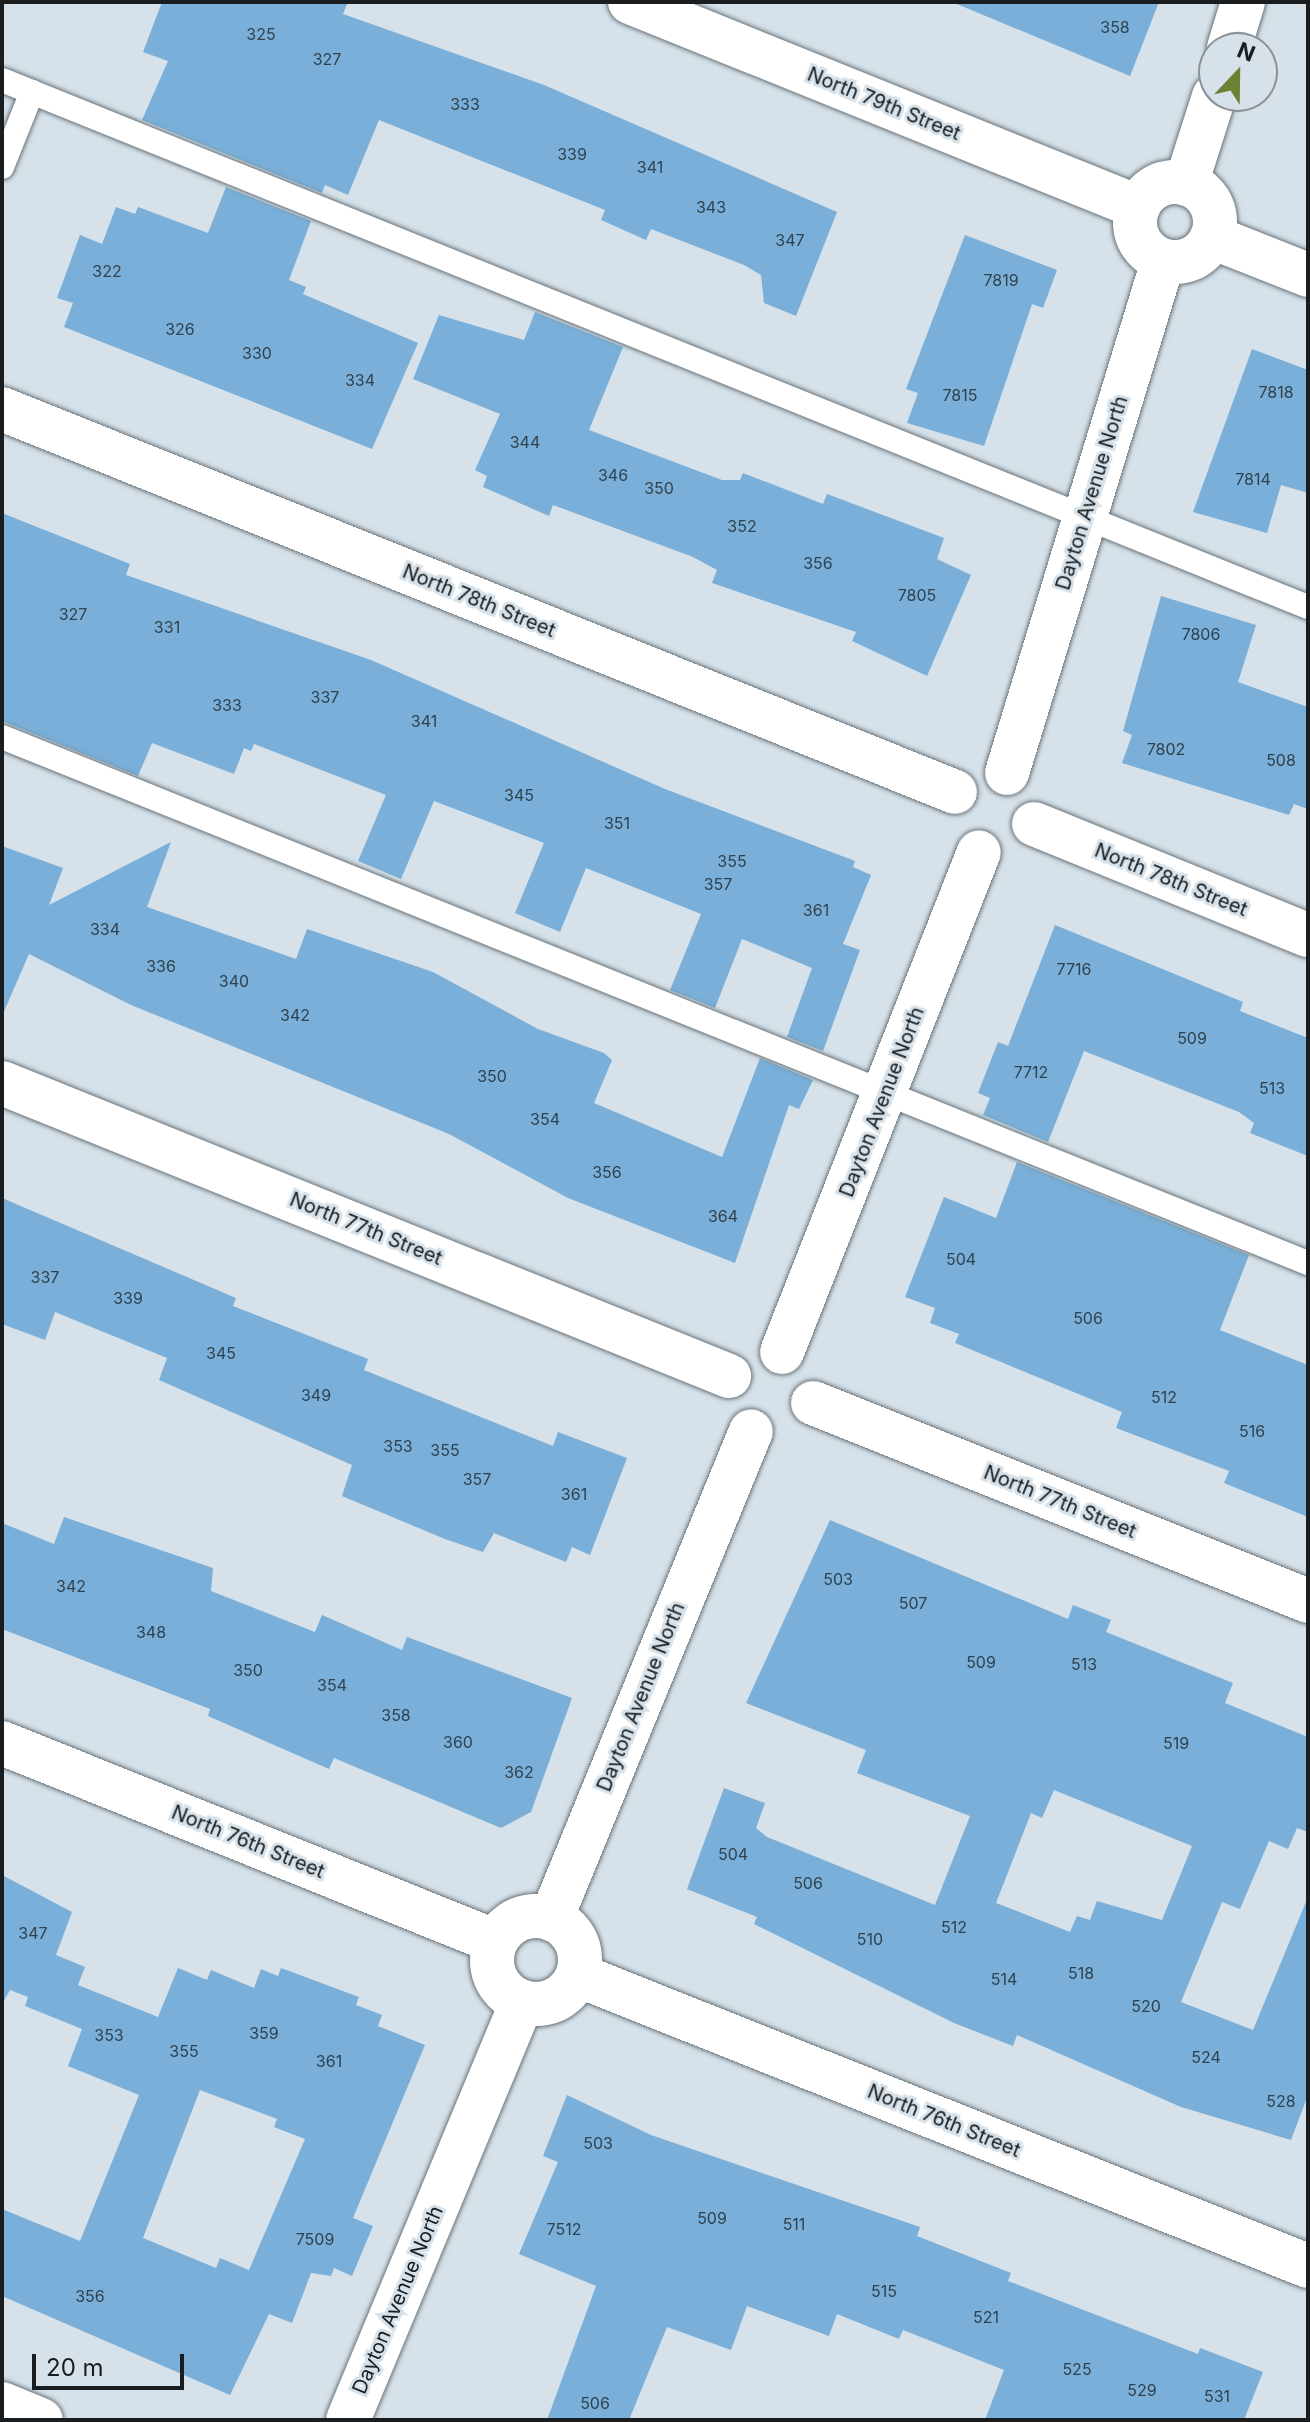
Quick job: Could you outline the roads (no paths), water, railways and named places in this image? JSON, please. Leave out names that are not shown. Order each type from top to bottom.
[{"type":"street","name":"North 79th Street","points":[[630,2],[1138,207]]},
{"type":"street","points":[[1234,32],[1243,2]]},
{"type":"street","points":[[1186,184],[1209,112]]},
{"type":"street","points":[[1186,184],[1211,205],[1212,237],[1197,255],[1163,261],[1140,243],[1138,207],[1154,188],[1186,184]]},
{"type":"street","points":[[1212,237],[1308,275]]},
{"type":"street","name":"Dayton Avenue North","points":[[1007,773],[1163,261]]},
{"type":"street","name":"North 78th Street","points":[[2,409],[955,792]]},
{"type":"street","points":[[1007,773],[1033,795],[1034,824],[1017,848],[979,852],[954,829],[955,792],[974,774],[1007,773]]},
{"type":"street","name":"North 78th Street","points":[[1034,824],[1308,935]]},
{"type":"street","name":"Dayton Avenue North","points":[[782,1352],[979,852]]},
{"type":"street","name":"North 77th Street","points":[[2,1083],[729,1376]]},
{"type":"street","points":[[782,1352],[810,1375],[813,1403],[784,1434],[751,1431],[728,1404],[729,1376],[748,1355],[782,1352]]},
{"type":"street","name":"North 77th Street","points":[[813,1403],[1308,1601]]},
{"type":"street","name":"Dayton Avenue North","points":[[551,1919],[751,1431]]},
{"type":"street","name":"North 76th Street","points":[[2,1743],[494,1941]]},
{"type":"street","points":[[551,1919],[577,1944],[580,1976],[550,2002],[522,2002],[499,1985],[494,1941],[515,1921],[551,1919]]},
{"type":"street","name":"North 76th Street","points":[[580,1976],[1308,2266]]},
{"type":"street","name":"Dayton Avenue North","points":[[348,2420],[522,2002]]},
{"type":"street","points":[[2,2404],[41,2420]]},
{"type":"lane","points":[[2,80],[1308,607]]},
{"type":"lane","points":[[2,167],[32,92]]},
{"type":"lane","points":[[2,737],[1308,1263]]}]
